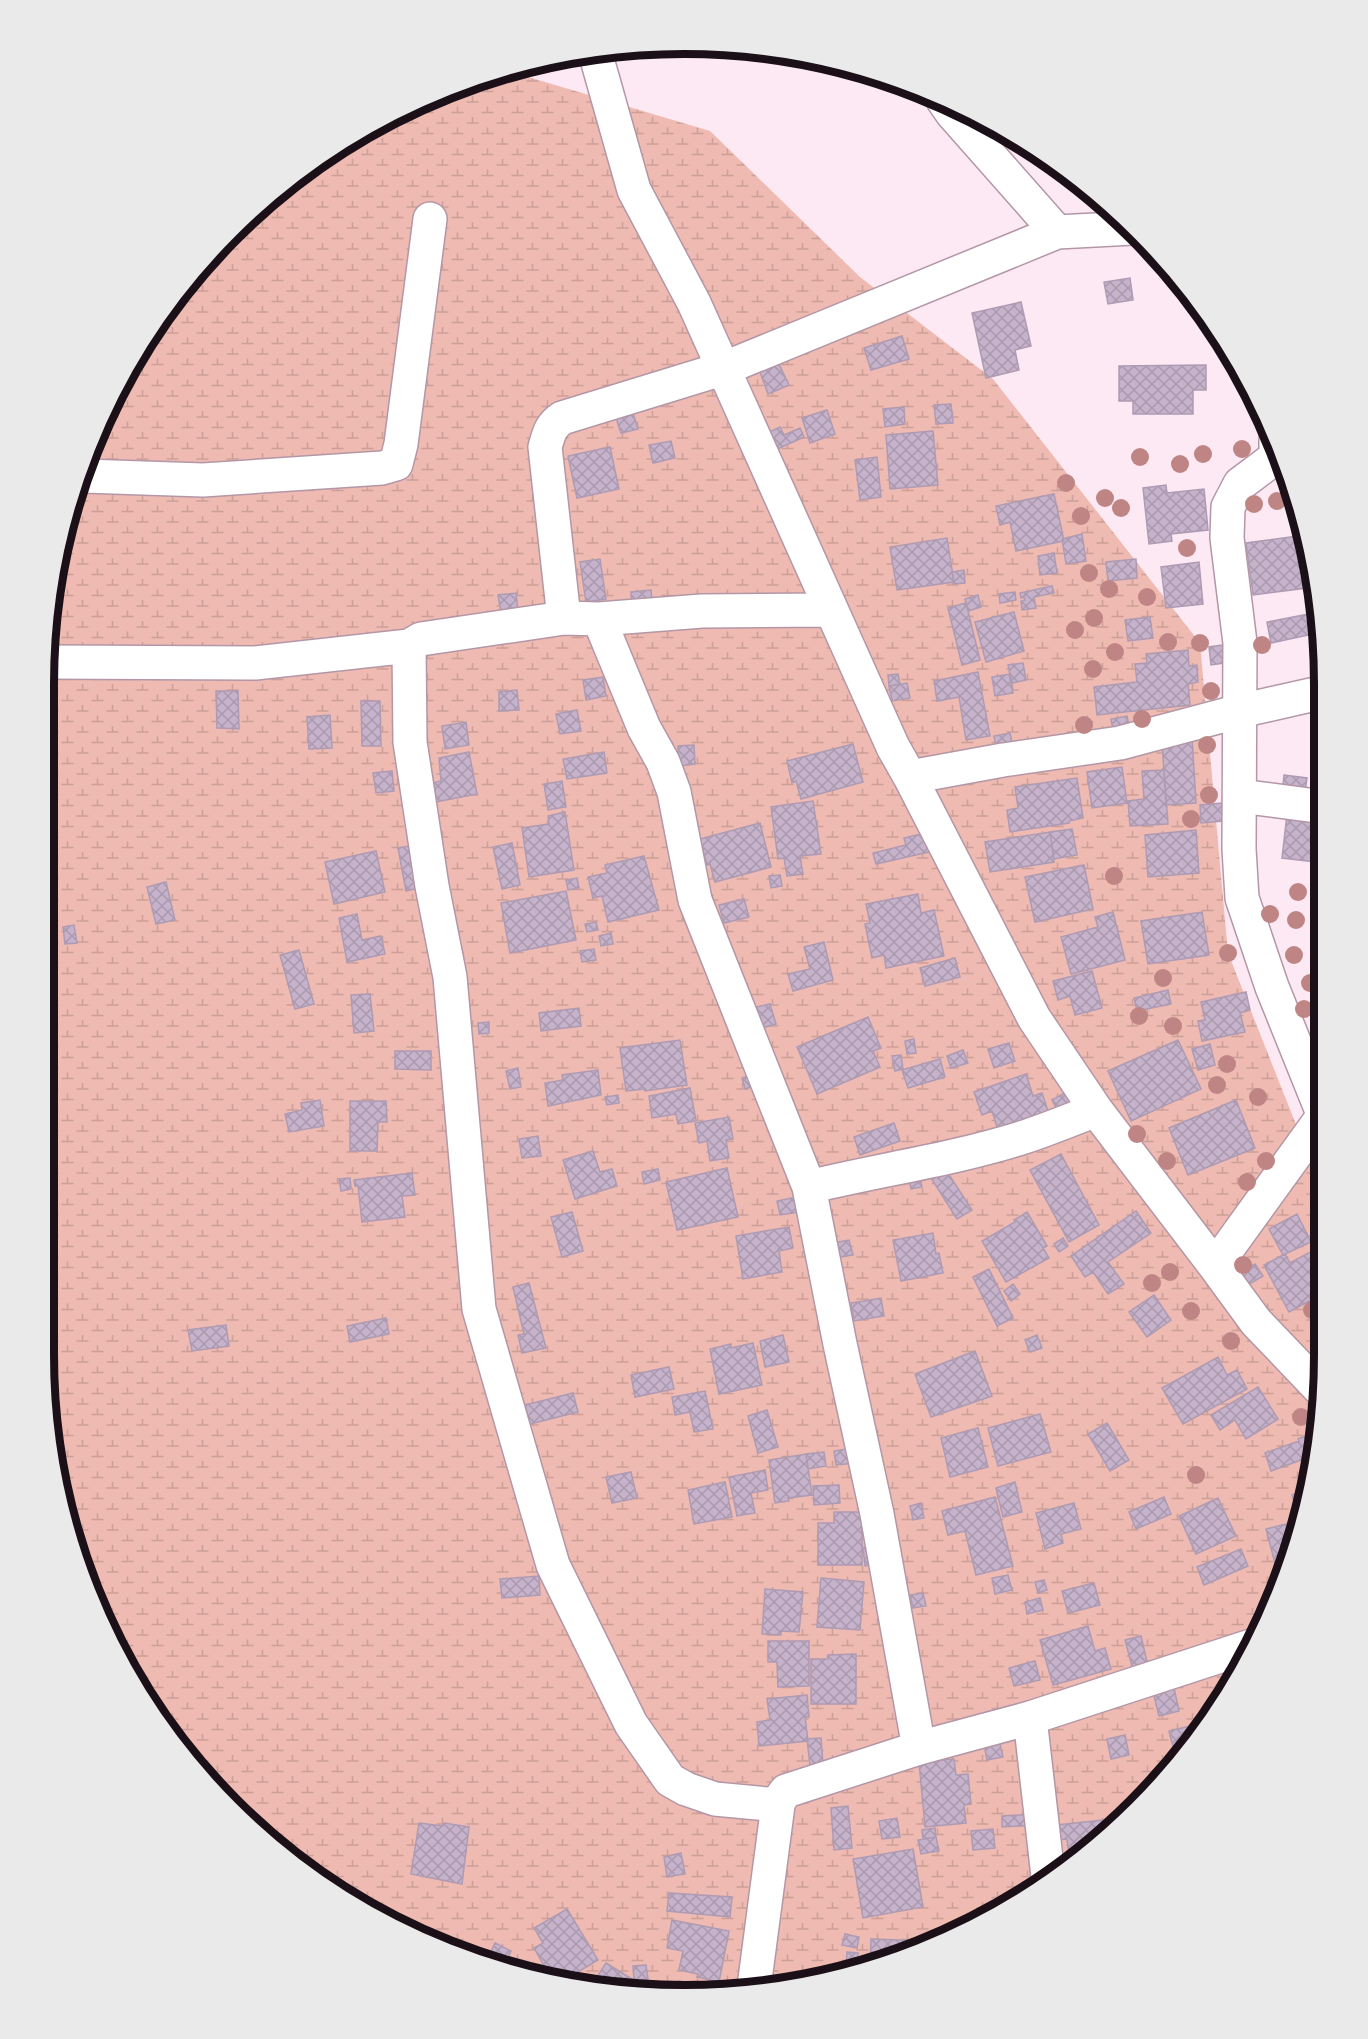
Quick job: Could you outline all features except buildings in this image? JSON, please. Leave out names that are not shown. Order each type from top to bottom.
[{"type":"street","points":[[597,60],[633,190],[694,303],[725,368],[830,610],[893,747],[1034,1018],[1095,1110],[1256,1322],[1313,1382]]},
{"type":"street","points":[[954,115],[1057,232]]},
{"type":"street","points":[[89,476],[203,480],[382,468],[396,464],[401,444],[430,219]]},
{"type":"street","points":[[564,618],[545,447],[553,424],[562,418],[725,368],[1057,232],[1118,229]]},
{"type":"street","points":[[1272,459],[1239,484],[1228,507],[1227,538],[1240,643],[1239,849],[1242,898],[1272,987],[1314,1091]]},
{"type":"street","points":[[55,662],[255,663],[409,646],[421,639],[564,618],[599,619],[702,611],[830,610]]},
{"type":"street","points":[[599,619],[644,728],[663,762],[674,792],[695,900],[809,1187],[837,1333],[877,1514],[919,1748]]},
{"type":"street","points":[[409,646],[410,742],[432,886],[450,977],[479,1309],[553,1565],[631,1724],[670,1780],[686,1789],[716,1799],[778,1805]]},
{"type":"street","points":[[910,777],[1003,760],[1120,743],[1314,694]]},
{"type":"street","points":[[1240,796],[1314,806]]},
{"type":"street","points":[[809,1187],[932,1161],[1019,1138],[1095,1110]]},
{"type":"street","points":[[1215,1266],[1314,1130]]},
{"type":"street","points":[[755,1981],[778,1805],[786,1791],[919,1748],[1030,1718],[1241,1649]]},
{"type":"street","points":[[1030,1718],[1047,1870]]},
{"type":"green space","points":[[521,75],[710,131],[860,277],[993,379],[1200,643],[1228,953],[1314,1170],[1313,1396],[1302,1478],[1281,1558],[1249,1634],[1230,1670],[1184,1739],[1158,1770],[1099,1829],[1068,1855],[999,1901],[963,1920],[887,1952],[847,1964],[766,1980],[725,1984],[643,1984],[602,1980],[521,1964],[481,1952],[405,1920],[369,1901],[300,1855],[269,1829],[210,1770],[184,1739],[138,1670],[102,1596],[75,1518],[59,1437],[54,1355],[55,643],[66,561],[87,481],[119,405],[138,369],[184,300],[210,269],[269,210],[300,184],[369,138],[405,119],[481,87]]}]
